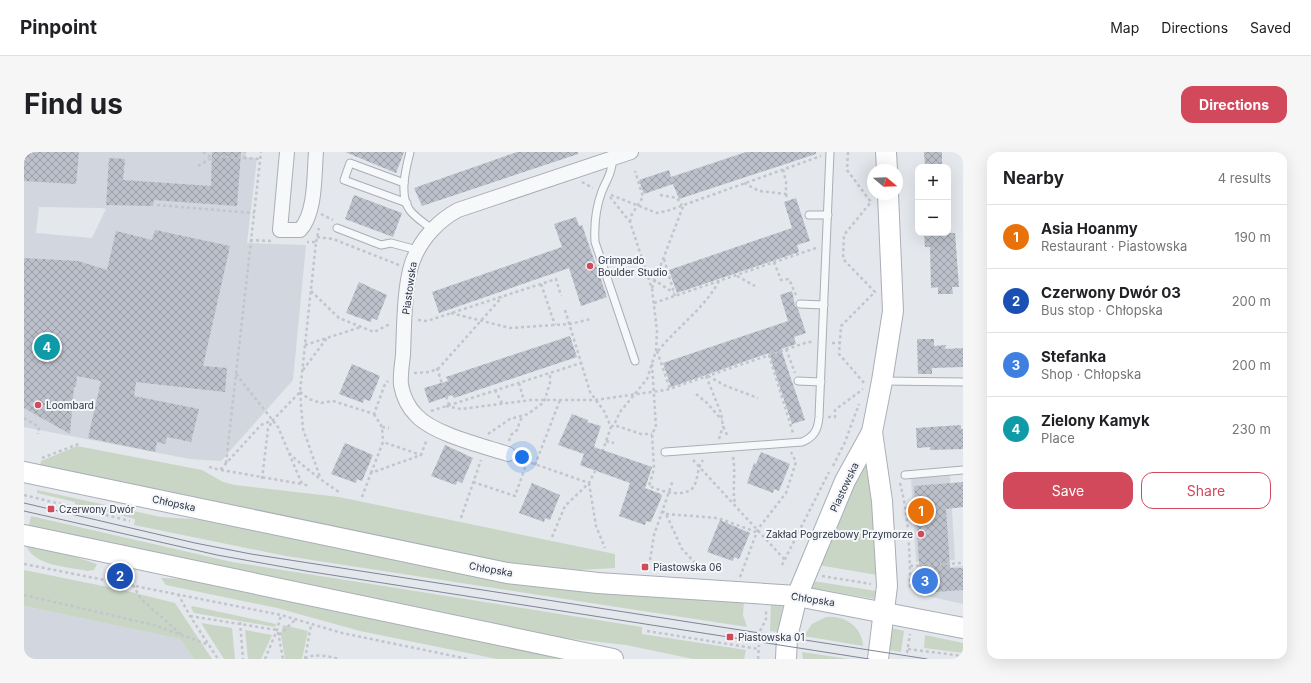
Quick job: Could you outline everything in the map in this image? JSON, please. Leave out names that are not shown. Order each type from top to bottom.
[{"type":"main road","points":[[886,152],[886,164]]},
{"type":"main road","name":"Piastowska","points":[[878,200],[893,311],[872,383],[872,432],[882,501],[887,586],[878,659]]},
{"type":"main road","name":"Piastowska","points":[[786,659],[787,637],[797,596],[845,481],[872,432]]},
{"type":"main road","name":"Chłopska","points":[[24,472],[508,573],[598,583],[797,596],[963,628]]},
{"type":"main road","points":[[24,535],[613,659]]},
{"type":"street","points":[[287,152],[280,230],[300,230],[306,223],[310,212],[316,152]]},
{"type":"street","name":"Piastowska","points":[[506,454],[431,428],[416,416],[409,407],[401,384],[410,269],[417,250],[446,217],[458,210],[631,152]]},
{"type":"lane","points":[[410,152],[403,178],[409,210],[433,230]]},
{"type":"lane","points":[[665,452],[792,443],[809,439],[816,430],[818,425],[821,382],[830,152]]},
{"type":"lane","points":[[613,158],[611,175],[602,192],[594,225],[595,242],[635,361]]},
{"type":"lane","points":[[404,183],[350,163],[344,180],[407,203]]},
{"type":"lane","points":[[809,215],[828,215]]},
{"type":"lane","points":[[337,228],[381,245],[391,243],[417,250]]},
{"type":"lane","points":[[800,304],[824,305]]},
{"type":"lane","points":[[798,381],[821,382]]},
{"type":"lane","points":[[872,383],[963,382]]},
{"type":"lane","points":[[905,474],[963,470]]},
{"type":"path","points":[[204,152],[213,157]]},
{"type":"path","points":[[244,159],[245,152]]},
{"type":"path","points":[[226,464],[261,152]]},
{"type":"path","points":[[848,152],[847,170],[871,202],[844,235],[843,260],[875,292],[841,326],[839,354],[872,383],[863,394]]},
{"type":"path","points":[[670,389],[657,351],[657,331],[654,303],[648,276],[630,222],[607,194],[657,213],[822,155]]},
{"type":"path","points":[[198,166],[213,157],[260,159]]},
{"type":"path","points":[[783,169],[787,198]]},
{"type":"path","points":[[630,222],[637,205],[643,197],[635,172]]},
{"type":"path","points":[[744,183],[759,191],[786,194]]},
{"type":"path","points":[[660,195],[677,198],[683,205]]},
{"type":"path","points":[[158,205],[254,213]]},
{"type":"path","points":[[652,289],[683,205]]},
{"type":"path","points":[[318,237],[333,239],[410,269]]},
{"type":"path","points":[[250,240],[280,241]]},
{"type":"path","points":[[302,242],[316,242],[300,392],[303,429],[320,477]]},
{"type":"path","points":[[654,303],[816,248]]},
{"type":"path","points":[[664,258],[675,295]]},
{"type":"path","points":[[774,262],[781,280],[789,279],[792,283],[800,304]]},
{"type":"path","points":[[736,275],[755,286]]},
{"type":"path","points":[[648,276],[675,295]]},
{"type":"path","points":[[311,291],[338,318],[374,332],[401,318],[426,321],[556,279],[561,296]]},
{"type":"path","points":[[603,450],[611,427],[614,425],[620,412],[637,394],[647,379],[657,351],[672,334],[708,301],[719,281]]},
{"type":"path","points":[[541,284],[554,325]]},
{"type":"path","points":[[877,285],[878,293]]},
{"type":"path","points":[[409,373],[430,372],[437,368],[481,322],[502,296]]},
{"type":"path","points":[[565,310],[590,392],[604,411],[611,427]]},
{"type":"path","points":[[451,313],[481,322],[510,328],[570,324],[591,319]]},
{"type":"path","points":[[305,344],[362,327]]},
{"type":"path","points":[[303,370],[327,338]]},
{"type":"path","points":[[447,405],[461,409],[524,400],[595,400],[654,392],[670,389],[808,342],[840,343]]},
{"type":"path","points":[[786,349],[798,381]]},
{"type":"path","points":[[740,577],[757,530],[786,493],[796,462],[788,447],[795,438],[769,355]]},
{"type":"path","points":[[416,416],[581,363]]},
{"type":"path","points":[[652,364],[656,427],[652,434],[654,469],[649,486],[669,493],[680,493],[691,490],[695,484],[698,466],[706,457]]},
{"type":"path","points":[[437,368],[447,405]]},
{"type":"path","points":[[236,373],[273,420],[302,484]]},
{"type":"path","points":[[461,518],[482,456],[485,440],[482,439],[502,424],[528,414],[545,400],[550,373]]},
{"type":"path","points":[[707,376],[726,386],[758,398]]},
{"type":"path","points":[[707,376],[721,413],[723,426],[731,447],[735,468],[733,495],[735,504]]},
{"type":"path","points":[[374,414],[385,384],[391,378]]},
{"type":"path","points":[[519,383],[524,400]]},
{"type":"path","points":[[495,390],[502,403]]},
{"type":"path","points":[[300,392],[309,399],[321,403],[333,401],[374,414],[382,427],[382,442],[362,497]]},
{"type":"path","points":[[262,478],[268,429],[273,420],[300,392]]},
{"type":"path","points":[[696,394],[707,403],[722,421]]},
{"type":"path","points":[[534,465],[560,400]]},
{"type":"path","points":[[782,565],[820,488],[845,442],[860,401]]},
{"type":"path","points":[[523,416],[517,430],[511,435],[506,454],[589,483]]},
{"type":"path","points":[[24,418],[39,427],[38,434]]},
{"type":"path","points":[[220,470],[260,424],[273,420]]},
{"type":"path","points":[[614,425],[641,434],[652,434]]},
{"type":"path","points":[[719,442],[723,426]]},
{"type":"path","points":[[382,427],[389,428]]},
{"type":"path","points":[[421,455],[426,440],[439,436],[441,431]]},
{"type":"path","points":[[606,441],[614,443]]},
{"type":"path","points":[[382,442],[421,455]]},
{"type":"path","points":[[37,457],[42,458],[81,443]]},
{"type":"path","points":[[288,451],[307,470],[320,477],[339,492]]},
{"type":"path","points":[[371,473],[421,455]]},
{"type":"path","points":[[693,460],[785,560]]},
{"type":"path","points":[[473,482],[496,488],[515,496],[527,462]]},
{"type":"path","points":[[209,468],[310,486]]},
{"type":"path","points":[[552,537],[565,506],[589,483],[595,471]]},
{"type":"path","points":[[650,560],[654,535],[673,480]]},
{"type":"path","points":[[900,482],[904,496],[910,566],[910,589]]},
{"type":"path","points":[[589,483],[596,526],[605,548]]},
{"type":"path","points":[[24,495],[130,521]]},
{"type":"path","points":[[662,511],[666,514],[682,549],[704,572]]},
{"type":"path","points":[[666,514],[718,518],[757,530]]},
{"type":"path","points":[[910,566],[963,563]]},
{"type":"path","points":[[24,564],[178,593],[281,615],[311,625],[468,659]]},
{"type":"path","points":[[814,575],[877,585]]},
{"type":"path","points":[[133,585],[141,599],[184,636]]},
{"type":"path","points":[[178,593],[190,616],[218,659]]},
{"type":"path","points":[[24,595],[154,625],[209,645]]},
{"type":"path","points":[[760,631],[766,619],[766,607]]},
{"type":"path","points":[[281,615],[278,635],[283,659]]},
{"type":"path","points":[[190,616],[278,630]]},
{"type":"path","points":[[278,635],[296,619]]},
{"type":"path","points":[[240,623],[243,659]]},
{"type":"path","points":[[305,659],[311,625]]},
{"type":"path","points":[[265,659],[278,630]]},
{"type":"path","points":[[647,631],[759,649]]},
{"type":"path","points":[[907,653],[910,631]]},
{"type":"path","points":[[758,659],[759,645]]},
{"type":"path","points":[[908,648],[963,656]]},
{"type":"path","points":[[305,659],[310,656],[318,655],[340,659]]},
{"type":"shaded area","points":[[24,152],[246,152],[246,157],[257,158],[247,243],[306,245],[293,380],[221,461],[190,459],[24,427]],"holes":[[[39,207],[106,209],[92,238],[36,233]]]},
{"type":"shaded area","points":[[950,476],[955,560],[916,562],[911,478]]},
{"type":"shaded area","points":[[963,566],[963,604],[919,594],[918,569]]},
{"type":"shaded area","points":[[24,606],[180,639],[194,659],[24,659]]},
{"type":"green space","points":[[77,446],[202,470],[223,482],[235,485],[339,497],[615,554],[615,568],[559,571],[469,556],[40,466],[41,461]]},
{"type":"green space","points":[[870,451],[877,575],[818,565],[855,480]]},
{"type":"green space","points":[[37,490],[161,517],[207,520],[744,601],[743,615],[747,627],[286,556],[134,525],[135,519],[37,493]]},
{"type":"green space","points":[[31,516],[232,562],[642,627],[642,634],[746,650],[744,659],[693,659],[626,645],[554,637],[132,549],[29,525]]},
{"type":"green space","points":[[26,545],[57,551],[97,564],[94,570],[88,571],[62,567],[36,557],[30,552]]},
{"type":"green space","points":[[24,570],[123,590],[175,603],[212,659],[194,659],[180,639],[24,606]]},
{"type":"green space","points":[[161,578],[187,579],[573,659],[497,659],[360,631],[277,608],[166,585]]},
{"type":"green space","points":[[813,581],[876,591],[875,599],[811,588]]},
{"type":"green space","points":[[771,602],[783,604],[778,632],[770,631]]},
{"type":"green space","points":[[192,606],[276,624],[275,627],[194,613],[191,608]]},
{"type":"green space","points":[[826,617],[846,620],[856,628],[862,639],[863,646],[804,636],[812,624]]},
{"type":"green space","points":[[201,623],[232,628],[235,659],[224,659]]},
{"type":"green space","points":[[283,625],[308,631],[302,659],[285,659],[281,635]]},
{"type":"green space","points":[[892,628],[904,631],[901,652],[888,650]]},
{"type":"green space","points":[[245,630],[272,635],[261,659],[248,659]]},
{"type":"green space","points":[[925,635],[963,643],[963,653],[924,648]]},
{"type":"green space","points":[[802,652],[849,659],[803,659]]},
{"type":"building","points":[[24,152],[79,152],[76,184],[24,181]]},
{"type":"building","points":[[212,152],[241,152],[237,206],[154,200],[153,206],[106,205],[109,158],[125,159],[123,180],[211,186]]},
{"type":"building","points":[[345,152],[404,152],[396,173]]},
{"type":"building","points":[[517,152],[578,152],[578,154],[422,206],[414,188]]},
{"type":"building","points":[[746,152],[816,152],[816,154],[679,199],[673,184],[644,194],[639,180],[669,170],[671,177]]},
{"type":"building","points":[[924,152],[942,152],[942,164],[925,164]]},
{"type":"building","points":[[354,195],[402,213],[393,237],[345,219]]},
{"type":"building","points":[[796,198],[810,241],[797,245],[799,252],[677,293],[669,270],[792,228],[784,202]]},
{"type":"building","points":[[576,217],[579,226],[582,225],[607,297],[581,306],[569,268],[439,313],[432,292],[562,247],[554,224]]},
{"type":"building","points":[[155,230],[230,246],[203,366],[227,368],[225,392],[136,382],[134,396],[199,409],[191,442],[167,437],[165,444],[157,442],[155,452],[88,438],[101,381],[77,376],[76,387],[74,387],[70,434],[24,408],[24,258],[78,261],[107,270],[116,231],[152,240]]},
{"type":"building","points":[[951,233],[955,233],[959,287],[952,287],[953,294],[938,294],[938,287],[931,288],[930,247],[925,247],[924,236],[951,236]]},
{"type":"building","points":[[359,282],[387,295],[377,320],[372,318],[371,322],[346,313]]},
{"type":"building","points":[[792,291],[795,306],[798,309],[806,333],[794,337],[796,344],[781,349],[805,420],[792,424],[769,353],[671,387],[663,363],[788,321],[780,295]]},
{"type":"building","points":[[570,336],[577,357],[454,398],[452,395],[429,403],[424,388],[448,381],[446,377]]},
{"type":"building","points":[[917,339],[934,339],[934,346],[946,345],[945,349],[963,348],[963,367],[932,368],[932,374],[918,374]]},
{"type":"building","points":[[352,364],[380,376],[370,401],[364,399],[363,403],[339,394]]},
{"type":"building","points":[[572,414],[588,420],[587,422],[601,426],[594,447],[652,467],[645,488],[661,494],[662,496],[651,522],[646,521],[645,525],[619,516],[630,483],[580,465],[584,454],[558,445]]},
{"type":"building","points":[[961,425],[961,429],[963,429],[963,449],[930,450],[930,447],[917,448],[916,428]]},
{"type":"building","points":[[345,443],[373,455],[362,481],[357,479],[356,483],[331,474]]},
{"type":"building","points":[[445,445],[473,458],[462,483],[457,481],[456,485],[431,476]]},
{"type":"building","points":[[761,452],[790,464],[779,491],[774,489],[773,493],[747,483],[754,463],[756,464]]},
{"type":"building","points":[[963,482],[963,507],[946,509],[950,568],[963,568],[963,590],[921,593],[914,486]]},
{"type":"building","points":[[532,483],[560,495],[550,520],[545,518],[544,522],[519,513]]},
{"type":"building","points":[[720,520],[750,533],[739,559],[734,557],[733,561],[707,552]]},
{"type":"tram line","points":[[24,503],[195,543],[251,554],[927,659]]},
{"type":"tram line","points":[[24,511],[217,555],[306,571],[869,659]]},
{"type":"place","name":"Grimpado Boulder Studio","points":[[590,266]]},
{"type":"place","name":"Zielony Kamyk","points":[[47,347]]},
{"type":"place","name":"Loombard","points":[[38,405]]},
{"type":"place","name":"Czerwony Dwór","points":[[51,509]]},
{"type":"place","name":"Asia Hoanmy","points":[[921,511]]},
{"type":"place","name":"Zakład Pogrzebowy Przymorze","points":[[921,534]]},
{"type":"place","name":"Piastowska 06","points":[[645,567]]},
{"type":"place","name":"Czerwony Dwór 03","points":[[120,576]]},
{"type":"place","name":"Stefanka","points":[[925,581]]},
{"type":"place","name":"Piastowska 01","points":[[730,637]]}]
